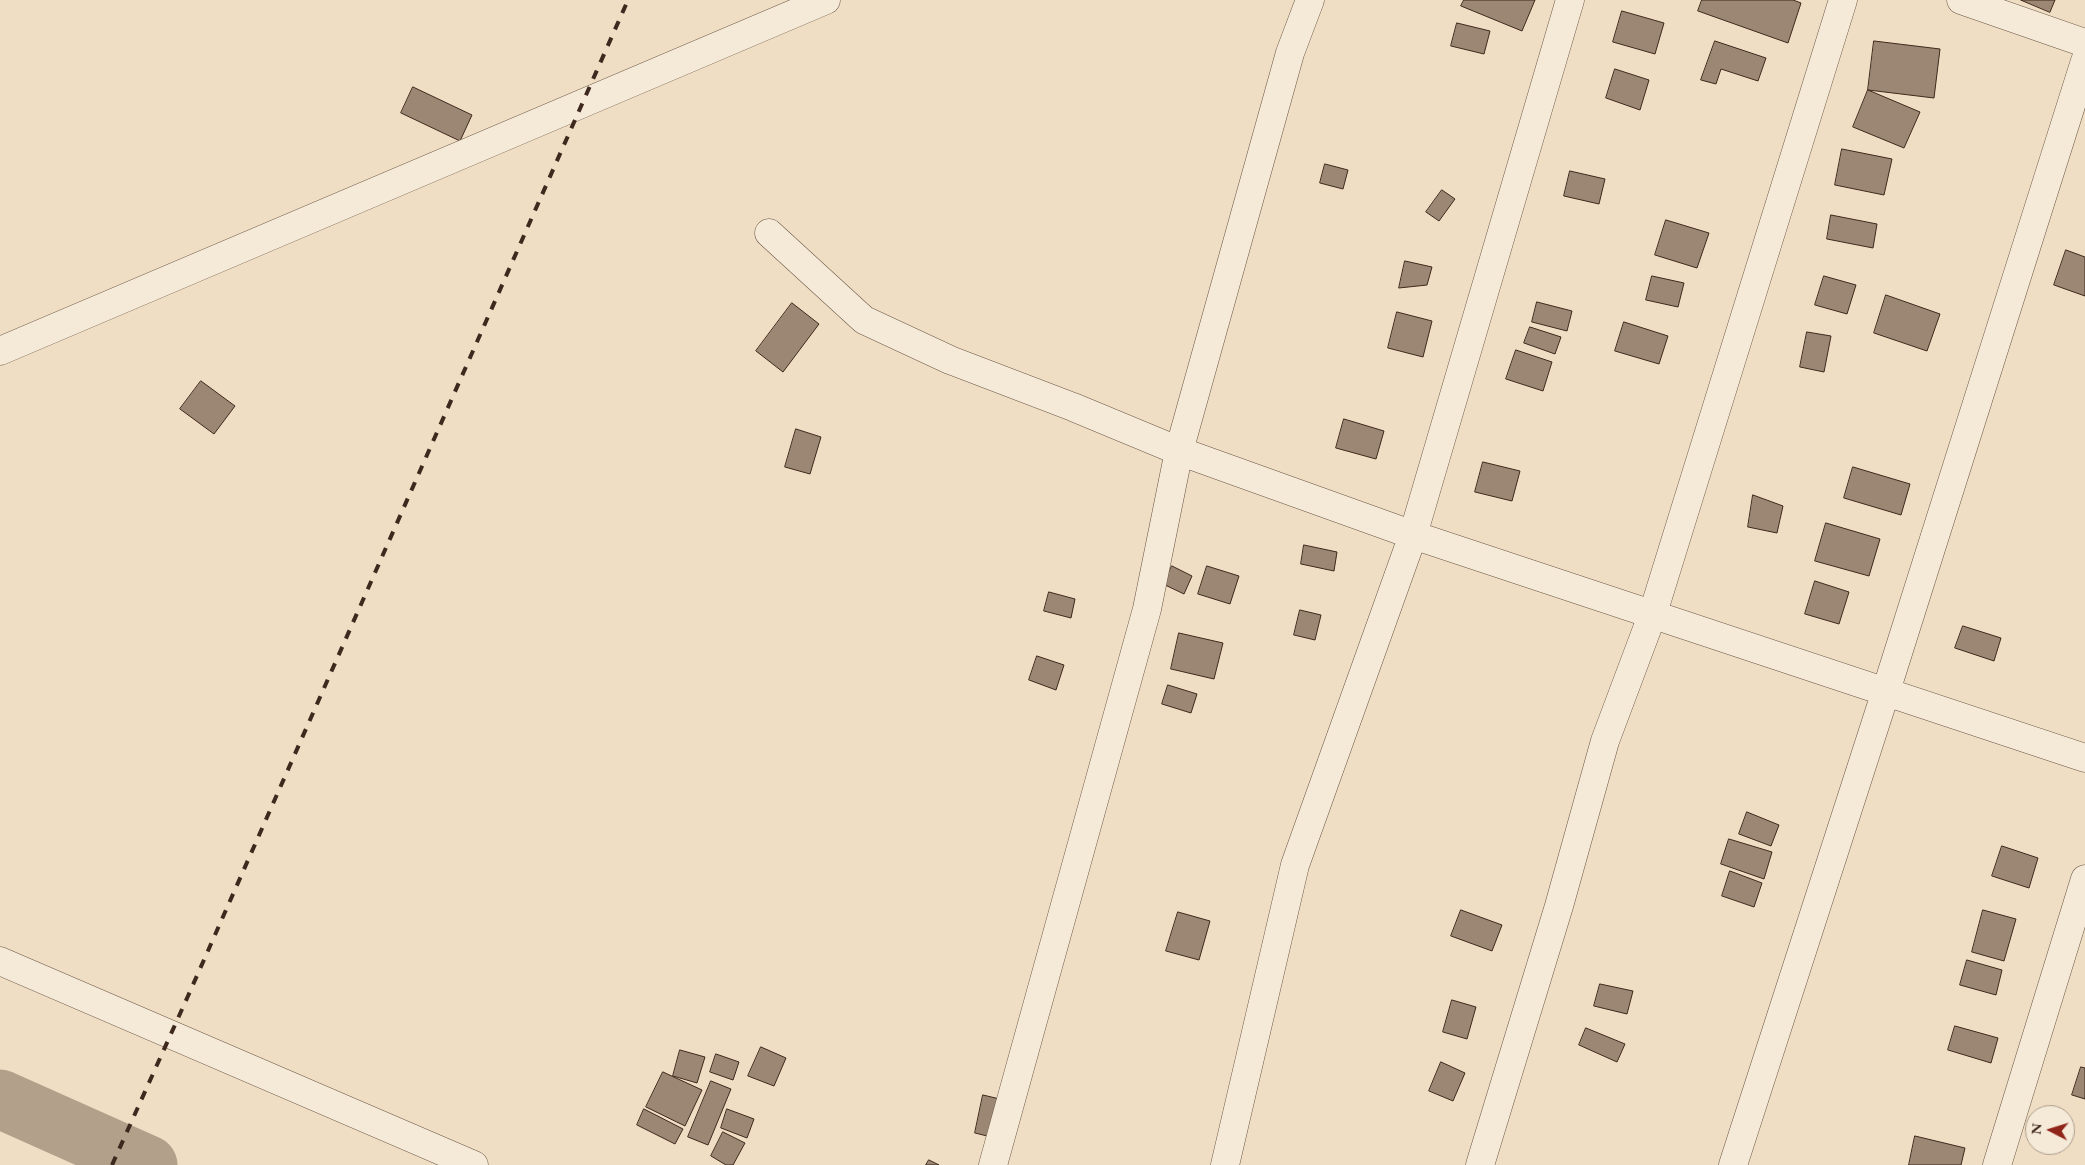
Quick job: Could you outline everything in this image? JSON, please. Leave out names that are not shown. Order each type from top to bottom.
[{"type":"street","points":[[0,351],[826,0]]},
{"type":"street","points":[[993,1165],[1147,609],[1179,451],[1290,53],[1310,0]]},
{"type":"street","points":[[1225,1165],[1295,865],[1412,535],[1570,0]]},
{"type":"street","points":[[1480,1165],[1559,906],[1605,741],[1653,614],[1843,0]]},
{"type":"street","points":[[1961,0],[2085,43]]},
{"type":"street","points":[[1733,1165],[1886,691],[2085,61]]},
{"type":"street","points":[[769,234],[864,320],[950,360],[1073,407],[1179,451],[1412,535],[2085,758]]},
{"type":"street","points":[[1997,1165],[2085,879]]},
{"type":"street","points":[[0,961],[474,1165]]},
{"type":"building","points":[[1464,0],[1535,0],[1522,31],[1461,6]]},
{"type":"building","points":[[1702,0],[1793,0],[1801,3],[1788,43],[1698,11]]},
{"type":"building","points":[[2021,0],[2055,0],[2050,12]]},
{"type":"building","points":[[1622,11],[1664,23],[1655,54],[1613,42]]},
{"type":"building","points":[[1457,23],[1490,31],[1484,54],[1451,46]]},
{"type":"building","points":[[1715,41],[1766,58],[1758,81],[1721,69],[1716,84],[1701,80]]},
{"type":"building","points":[[1874,41],[1940,49],[1934,98],[1868,90]]},
{"type":"building","points":[[1615,69],[1649,80],[1640,110],[1606,98]]},
{"type":"building","points":[[413,87],[472,115],[460,141],[401,113]]},
{"type":"building","points":[[1868,90],[1920,112],[1904,148],[1853,127]]},
{"type":"building","points":[[1842,149],[1892,159],[1884,195],[1835,185]]},
{"type":"building","points":[[1325,164],[1348,170],[1343,189],[1320,183]]},
{"type":"building","points":[[1570,171],[1605,179],[1599,204],[1564,196]]},
{"type":"building","points":[[1442,190],[1455,199],[1439,221],[1426,212]]},
{"type":"building","points":[[1831,215],[1877,224],[1873,248],[1827,239]]},
{"type":"building","points":[[1666,220],[1709,233],[1697,268],[1655,255]]},
{"type":"building","points":[[2066,250],[2085,257],[2085,296],[2054,285]]},
{"type":"building","points":[[1405,261],[1432,267],[1427,285],[1399,288]]},
{"type":"building","points":[[1652,276],[1684,283],[1678,307],[1646,300]]},
{"type":"building","points":[[1824,276],[1856,285],[1847,314],[1815,305]]},
{"type":"building","points":[[1886,295],[1940,314],[1927,351],[1874,333]]},
{"type":"building","points":[[1537,302],[1572,311],[1567,331],[1532,322]]},
{"type":"building","points":[[792,303],[819,324],[783,372],[756,351]]},
{"type":"building","points":[[1397,312],[1432,321],[1423,357],[1388,348]]},
{"type":"building","points":[[1624,322],[1668,336],[1659,364],[1615,351]]},
{"type":"building","points":[[1530,327],[1561,337],[1555,354],[1524,343]]},
{"type":"building","points":[[1807,332],[1831,336],[1824,372],[1800,367]]},
{"type":"building","points":[[1516,350],[1552,362],[1543,391],[1506,379]]},
{"type":"building","points":[[201,381],[235,406],[214,434],[180,409]]},
{"type":"building","points":[[1344,419],[1384,431],[1376,459],[1336,448]]},
{"type":"building","points":[[796,429],[821,437],[810,474],[785,467]]},
{"type":"building","points":[[1483,462],[1520,471],[1512,501],[1475,492]]},
{"type":"building","points":[[1853,467],[1910,484],[1901,515],[1844,498]]},
{"type":"building","points":[[1753,495],[1783,506],[1777,533],[1748,527]]},
{"type":"building","points":[[1826,523],[1880,539],[1869,576],[1815,561]]},
{"type":"building","points":[[1304,545],[1337,552],[1334,571],[1301,564]]},
{"type":"building","points":[[1172,566],[1192,576],[1184,594],[1163,584]]},
{"type":"building","points":[[1207,566],[1239,576],[1230,604],[1198,594]]},
{"type":"building","points":[[1815,581],[1849,592],[1839,624],[1805,614]]},
{"type":"building","points":[[1049,592],[1075,599],[1071,618],[1044,611]]},
{"type":"building","points":[[1300,610],[1321,615],[1315,640],[1294,635]]},
{"type":"building","points":[[1963,626],[2001,638],[1994,661],[1955,648]]},
{"type":"building","points":[[1179,633],[1223,643],[1214,679],[1171,669]]},
{"type":"building","points":[[1037,656],[1064,665],[1056,690],[1029,680]]},
{"type":"building","points":[[1168,685],[1197,694],[1191,713],[1162,704]]},
{"type":"building","points":[[1747,812],[1779,825],[1771,846],[1739,834]]},
{"type":"building","points":[[1729,839],[1772,852],[1764,879],[1721,864]]},
{"type":"building","points":[[2002,846],[2038,858],[2029,888],[1992,876]]},
{"type":"building","points":[[1730,871],[1762,883],[1754,907],[1722,896]]},
{"type":"building","points":[[1461,910],[1502,925],[1492,951],[1451,936]]},
{"type":"building","points":[[1983,910],[2016,919],[2004,961],[1972,952]]},
{"type":"building","points":[[1178,912],[1210,921],[1199,960],[1166,951]]},
{"type":"building","points":[[1967,960],[2002,970],[1996,995],[1960,985]]},
{"type":"building","points":[[1600,984],[1633,991],[1627,1014],[1594,1006]]},
{"type":"building","points":[[1452,1000],[1476,1007],[1467,1039],[1443,1032]]},
{"type":"building","points":[[1955,1026],[1998,1038],[1991,1063],[1948,1050]]},
{"type":"building","points":[[1586,1028],[1625,1044],[1617,1062],[1579,1045]]},
{"type":"building","points":[[761,1047],[786,1058],[774,1086],[748,1076]]},
{"type":"building","points":[[680,1050],[705,1057],[697,1083],[673,1076]]},
{"type":"building","points":[[716,1054],[739,1062],[733,1080],[710,1072]]},
{"type":"building","points":[[1441,1062],[1465,1073],[1453,1101],[1429,1091]]},
{"type":"building","points":[[2081,1067],[2085,1068],[2085,1099],[2072,1095]]},
{"type":"building","points":[[663,1072],[702,1090],[685,1126],[646,1107]]},
{"type":"building","points":[[711,1081],[731,1089],[708,1145],[688,1137]]},
{"type":"building","points":[[983,1095],[1004,1100],[995,1138],[975,1133]]},
{"type":"building","points":[[644,1109],[683,1129],[675,1144],[637,1125]]},
{"type":"building","points":[[727,1109],[754,1119],[747,1138],[721,1128]]},
{"type":"building","points":[[723,1132],[745,1143],[733,1165],[726,1165],[711,1156]]},
{"type":"building","points":[[1915,1136],[1965,1148],[1961,1165],[1909,1165]]},
{"type":"building","points":[[929,1160],[939,1165],[926,1165]]},
{"type":"waterway","points":[[0,1099],[148,1165]]},
{"type":"railway","points":[[112,1165],[628,0]]}]
